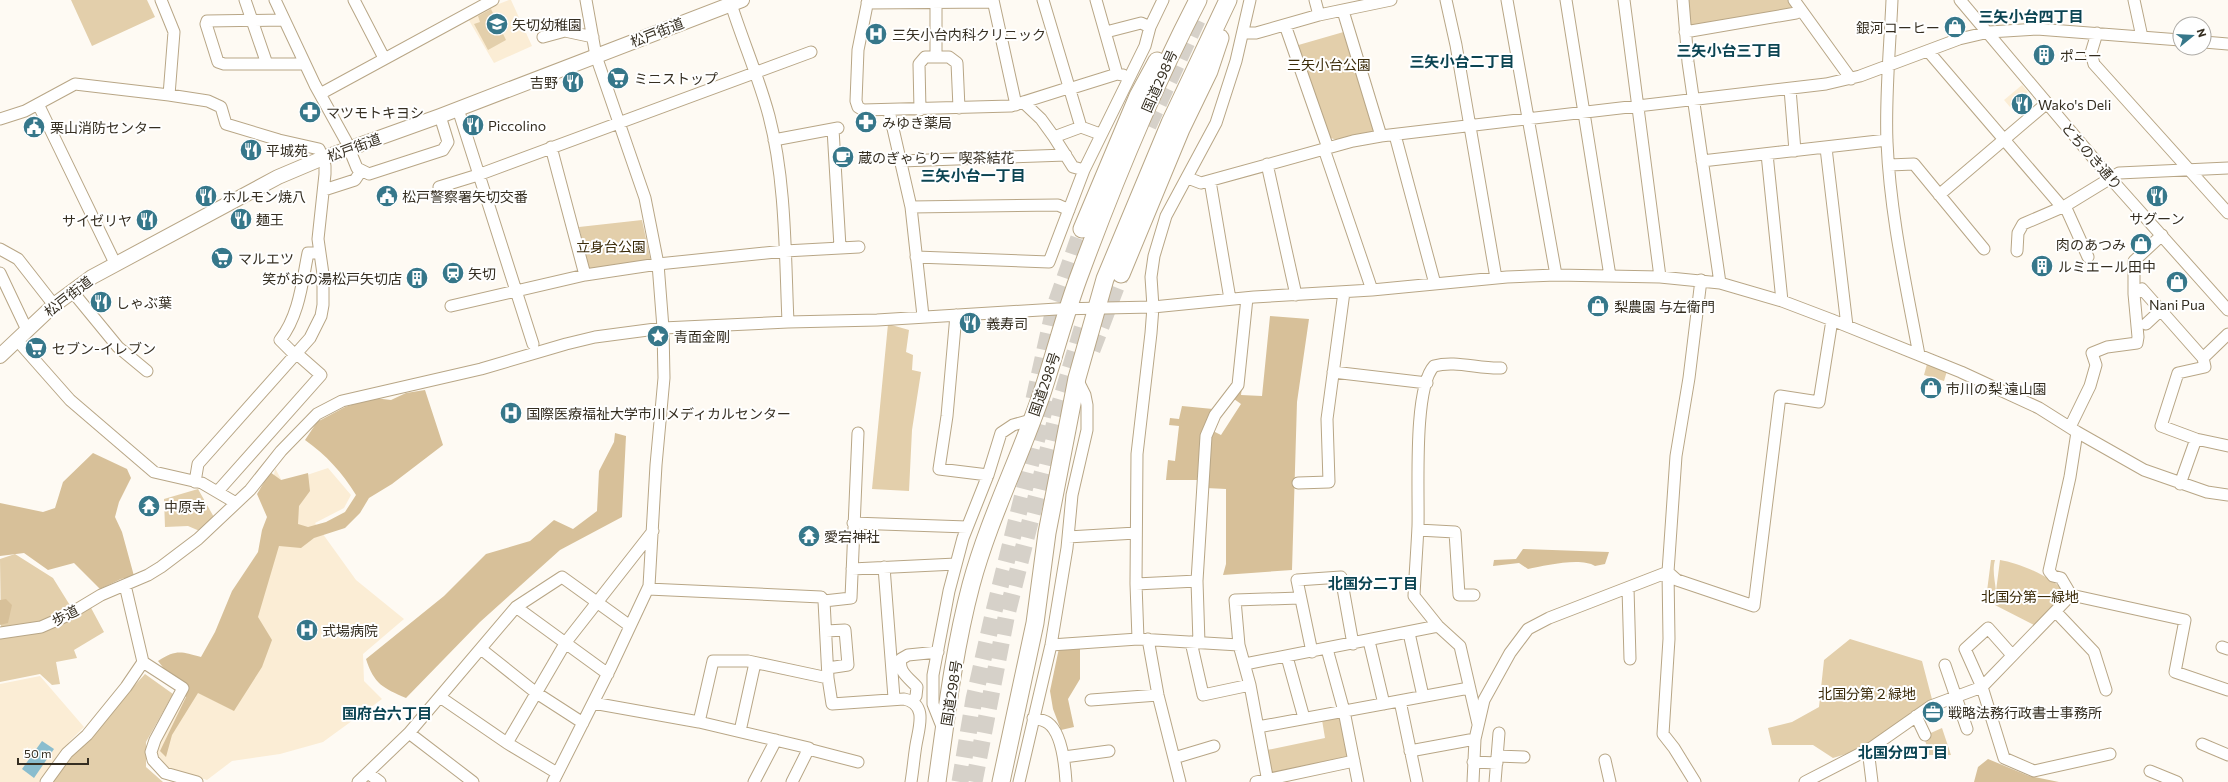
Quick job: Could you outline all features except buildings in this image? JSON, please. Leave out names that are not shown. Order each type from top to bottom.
[{"type":"highway","points":[[1082,229],[1138,96],[1173,30],[1195,0]]},
{"type":"highway","name":"国道298号","points":[[937,782],[958,646],[971,586],[990,523],[1042,392],[1080,272],[1145,113],[1174,48],[1198,0]]},
{"type":"highway","name":"国道298号","points":[[1001,782],[1035,623],[1047,533],[1077,378],[1096,309],[1105,279],[1130,216],[1170,124],[1228,0]]},
{"type":"highway","points":[[1120,274],[1181,129],[1209,71],[1233,0]]},
{"type":"main road","name":"松戸街道","points":[[0,356],[72,290],[116,263],[272,180],[349,148],[440,116],[736,2]]},
{"type":"street","points":[[161,0],[174,32],[169,95]]},
{"type":"street","points":[[245,0],[267,64]]},
{"type":"street","points":[[274,0],[320,94],[349,148],[357,168],[361,171],[370,174],[443,150],[448,142],[440,116]]},
{"type":"street","points":[[354,0],[384,58]]},
{"type":"street","points":[[320,94],[493,0]]},
{"type":"street","points":[[440,697],[555,778],[608,674],[648,589],[653,531],[656,465],[664,378],[663,328],[658,264],[645,198],[596,56],[586,0]]},
{"type":"street","points":[[1043,0],[1068,89],[1081,127]]},
{"type":"street","points":[[1096,0],[1117,74]]},
{"type":"street","points":[[916,257],[1049,262],[1084,170],[1100,134],[1145,46],[1150,27],[1163,0]]},
{"type":"street","points":[[1177,781],[1174,758],[1143,639],[1136,584],[1138,447],[1153,307],[1151,277],[1156,245],[1166,216],[1188,178],[1216,123],[1243,33],[1250,0]]},
{"type":"street","points":[[1315,0],[1319,15]]},
{"type":"street","points":[[1243,33],[1256,33],[1319,15],[1343,11],[1379,1],[1391,0]]},
{"type":"street","points":[[1446,0],[1456,45],[1496,278]]},
{"type":"street","points":[[1507,0],[1556,275]]},
{"type":"street","points":[[1566,0],[1610,276]]},
{"type":"street","points":[[1624,0],[1660,277]]},
{"type":"street","points":[[1683,0],[1685,32],[1720,283]]},
{"type":"street","points":[[1794,0],[1851,79]]},
{"type":"street","points":[[1892,0],[1887,140],[1894,218],[1918,355]]},
{"type":"street","name":"とちのき通り","points":[[1960,0],[1989,32],[2111,179],[2228,310]]},
{"type":"street","points":[[2134,0],[2142,37]]},
{"type":"street","points":[[1084,170],[1073,167],[1041,119],[1020,103],[993,1],[936,3],[867,2],[858,50],[856,101],[858,107],[863,110],[920,110],[1020,103],[1117,74],[1129,78]]},
{"type":"street","points":[[736,2],[774,140],[785,251],[788,322]]},
{"type":"street","points":[[936,3],[936,57]]},
{"type":"street","points":[[1685,32],[1796,13],[1801,10]]},
{"type":"street","points":[[1343,11],[1381,136]]},
{"type":"street","points":[[284,20],[207,21],[206,24],[218,62],[224,64],[305,64]]},
{"type":"street","points":[[1106,32],[1141,23],[1150,27]]},
{"type":"street","points":[[1285,25],[1372,290]]},
{"type":"street","points":[[1188,178],[1197,183],[1210,181],[1267,164],[1381,136],[1470,127],[1584,112],[1790,89],[1851,79],[1890,66],[1959,39],[1989,32],[2037,28],[2172,39]]},
{"type":"street","points":[[543,37],[565,31],[593,37]]},
{"type":"street","points":[[2097,33],[2091,53],[2094,64],[2228,213]]},
{"type":"street","points":[[2212,43],[2228,44]]},
{"type":"street","points":[[1928,51],[2063,206],[2088,257]]},
{"type":"street","points":[[439,187],[478,175],[811,52]]},
{"type":"street","points":[[920,110],[919,64],[925,57],[949,57],[957,63],[959,108]]},
{"type":"street","points":[[0,119],[38,104],[75,84],[208,101],[218,105],[223,112],[226,124],[279,140],[319,149],[325,166],[324,190],[318,239],[324,291],[321,316],[310,338],[198,464],[196,482]]},
{"type":"street","points":[[1790,89],[1795,151]]},
{"type":"street","points":[[1939,195],[2047,103]]},
{"type":"street","points":[[38,104],[116,263]]},
{"type":"street","points":[[458,109],[533,344]]},
{"type":"street","points":[[889,111],[911,207],[923,316]]},
{"type":"street","points":[[1054,137],[1081,127],[1100,134]]},
{"type":"street","points":[[774,140],[836,128],[840,247]]},
{"type":"street","points":[[1394,135],[1434,284]]},
{"type":"street","points":[[1702,161],[1887,140]]},
{"type":"street","points":[[551,147],[585,275]]},
{"type":"street","points":[[1826,148],[1847,326]]},
{"type":"street","points":[[1766,154],[1782,301]]},
{"type":"street","points":[[900,161],[1066,155]]},
{"type":"street","points":[[1267,164],[1296,295]]},
{"type":"street","points":[[1889,165],[1914,164],[1984,249]]},
{"type":"street","points":[[2017,251],[2018,233],[2023,224],[2063,206],[2119,173],[2228,168]]},
{"type":"street","points":[[324,190],[355,180],[361,171]]},
{"type":"street","points":[[1210,181],[1230,299]]},
{"type":"street","points":[[911,207],[1058,205],[1069,210]]},
{"type":"street","points":[[2162,235],[2134,261],[2134,294],[2138,323],[2137,343],[2107,347],[2092,353],[2096,366],[2090,386],[2073,429],[2070,477],[2049,572],[2053,576],[2061,578],[2072,594],[2185,620],[2175,672],[2228,690]]},
{"type":"street","points":[[451,306],[585,275],[658,264],[785,251],[859,246]]},
{"type":"street","points":[[0,249],[18,259],[54,305]]},
{"type":"street","points":[[218,492],[321,375],[280,340],[287,330],[299,298],[308,253],[320,253]]},
{"type":"street","points":[[0,274],[22,335],[51,382],[154,472],[196,482],[218,492],[236,503]]},
{"type":"street","name":"歩道","points":[[0,633],[41,627],[148,575],[187,548],[250,490],[282,451],[317,414],[342,401],[481,369],[566,344],[595,338],[663,328],[788,322],[876,320],[1035,310],[1131,309],[1230,299],[1372,290],[1496,278],[1556,275],[1660,277],[1701,280],[1720,283],[1782,301],[1847,326],[1918,355],[2039,408],[2144,470],[2180,484],[2207,492],[2228,495]]},
{"type":"street","points":[[1694,782],[1674,748],[1663,734],[1669,639],[1668,572],[1676,456],[1689,378],[1701,280]]},
{"type":"street","points":[[2134,294],[2142,289],[2203,358],[2205,367],[2178,373],[2160,426],[2196,439],[2228,446]]},
{"type":"street","points":[[72,290],[112,342],[147,371]]},
{"type":"street","points":[[1298,483],[1329,482],[1327,419],[1344,292]]},
{"type":"street","points":[[1247,298],[1238,385],[1210,422],[1206,436],[1197,581],[1195,643],[1203,695],[1250,685]]},
{"type":"street","points":[[2146,324],[2161,310]]},
{"type":"street","points":[[956,315],[947,416],[939,469],[988,475]]},
{"type":"street","points":[[1668,572],[1677,580],[1754,606],[1780,396],[1819,402],[1832,320]]},
{"type":"street","points":[[2203,358],[2228,334]]},
{"type":"street","points":[[1478,724],[1460,646],[1438,626],[1414,596],[1418,530],[1420,425],[1423,391],[1431,369],[1440,365],[1501,368]]},
{"type":"street","points":[[1333,372],[1427,383]]},
{"type":"street","points":[[1019,782],[1051,645],[1068,537],[1072,495],[1087,430],[1086,400],[1077,378]]},
{"type":"street","points":[[945,733],[935,710],[932,691],[933,675],[942,624],[956,564],[967,527],[988,475],[1001,433],[1013,425],[1031,420]]},
{"type":"street","points":[[824,601],[851,598],[853,523],[858,434]]},
{"type":"street","points":[[2180,484],[2196,439]]},
{"type":"street","points":[[853,523],[967,527]]},
{"type":"street","points":[[1418,530],[1455,532],[1459,595],[1474,595]]},
{"type":"street","points":[[507,743],[535,692],[566,642],[653,531]]},
{"type":"street","points":[[1068,537],[1136,533]]},
{"type":"street","points":[[852,569],[956,564]]},
{"type":"street","points":[[884,567],[894,698]]},
{"type":"street","points":[[1473,782],[1475,739],[1484,700],[1494,680],[1528,629],[1549,618],[1668,572]]},
{"type":"street","points":[[358,782],[409,732],[516,607],[562,577],[596,603],[630,626]]},
{"type":"street","points":[[1312,652],[1297,580],[1341,577],[1353,644]]},
{"type":"street","points":[[1136,584],[1197,581]]},
{"type":"street","points":[[125,585],[143,662],[183,688],[154,740],[151,752],[153,760],[165,773],[196,782]]},
{"type":"street","points":[[1628,588],[1630,659]]},
{"type":"street","points":[[648,589],[821,597],[824,601],[828,673],[832,704],[894,698],[912,702],[919,709],[921,722],[911,782]]},
{"type":"street","points":[[1805,782],[1868,750],[1931,706],[1982,687],[2072,594]]},
{"type":"street","points":[[1268,781],[1250,685],[1239,645],[1235,600],[1300,598]]},
{"type":"street","points":[[516,607],[608,674]]},
{"type":"street","points":[[2056,612],[2094,652],[2106,690]]},
{"type":"street","points":[[1245,664],[1369,641],[1438,626]]},
{"type":"street","points":[[2012,655],[1988,628],[1965,650],[1982,687],[2004,758],[2034,771],[2110,754]]},
{"type":"street","points":[[699,722],[714,661],[735,660],[828,673],[848,666],[845,630],[826,631]]},
{"type":"street","points":[[1409,632],[1423,696]]},
{"type":"street","points":[[1051,645],[1143,639],[1239,645]]},
{"type":"street","points":[[1369,641],[1384,704]]},
{"type":"street","points":[[481,649],[535,692],[583,723]]},
{"type":"street","points":[[1328,649],[1344,711],[1358,782]]},
{"type":"street","points":[[912,702],[917,692],[917,687],[902,672],[900,664],[901,659],[908,654],[938,652]]},
{"type":"street","points":[[1287,657],[1304,718]]},
{"type":"street","points":[[46,782],[67,753],[87,735],[121,693],[143,662]]},
{"type":"street","points":[[740,731],[755,663]]},
{"type":"street","points":[[1945,666],[1967,729]]},
{"type":"street","points":[[1258,726],[1469,688]]},
{"type":"street","points":[[1091,700],[1158,695]]},
{"type":"street","points":[[1400,701],[1417,782]]},
{"type":"street","points":[[593,703],[740,731],[858,762]]},
{"type":"street","points":[[1916,716],[1925,735]]},
{"type":"street","points":[[1033,718],[1044,720],[1053,727],[1064,757],[1066,782]]},
{"type":"street","points":[[409,732],[473,782]]},
{"type":"street","points":[[1495,782],[1499,733]]},
{"type":"street","points":[[1410,751],[1475,739]]},
{"type":"street","points":[[754,782],[776,740]]},
{"type":"street","points":[[2202,744],[2228,755]]},
{"type":"street","points":[[1174,758],[1214,746]]},
{"type":"street","points":[[792,782],[808,749]]},
{"type":"street","points":[[1868,750],[1872,782]]},
{"type":"street","points":[[1064,757],[1109,751]]},
{"type":"street","points":[[1473,762],[1524,757]]},
{"type":"street","points":[[1605,760],[1610,782]]},
{"type":"street","points":[[1256,782],[1268,781],[1354,762]]},
{"type":"street","points":[[2150,771],[2177,782]]},
{"type":"street","points":[[368,772],[380,782]]},
{"type":"shaded area","name":"矢切幼稚園","points":[[511,0],[532,46],[494,63],[467,17],[495,3],[496,5]]},
{"type":"shaded area","points":[[2022,85],[2028,92],[2010,107],[2004,100]]},
{"type":"shaded area","points":[[1270,316],[1309,319],[1297,402],[1292,570],[1223,575],[1226,564],[1226,489],[1206,488],[1211,430],[1221,435],[1241,404],[1234,399],[1242,387],[1241,395],[1262,396]]},
{"type":"shaded area","points":[[425,390],[443,445],[392,484],[369,498],[360,513],[345,528],[314,538],[301,548],[279,546],[258,617],[272,640],[262,667],[234,711],[198,693],[172,735],[166,757],[160,751],[186,697],[158,661],[175,653],[201,657],[215,632],[232,591],[258,552],[262,530],[267,517],[257,494],[270,472],[281,480],[308,473],[310,491],[299,506],[298,524],[308,527],[326,522],[345,512],[356,495],[334,465],[305,440],[317,422],[345,407],[374,398],[391,400],[406,393]]},
{"type":"shaded area","points":[[1182,406],[1213,409],[1203,428],[1199,480],[1166,480],[1168,460],[1175,461],[1179,426],[1169,425],[1170,418],[1179,419]]},
{"type":"shaded area","points":[[615,433],[626,436],[622,517],[560,550],[480,622],[406,698],[380,684],[372,674],[366,659],[444,596],[486,554],[530,541],[554,520],[573,529],[597,511],[599,471],[614,442]]},
{"type":"shaded area","points":[[93,453],[127,469],[131,478],[119,502],[115,517],[122,532],[134,576],[121,579],[100,589],[74,563],[48,570],[24,553],[0,556],[0,503],[43,512],[55,508],[63,482]]},
{"type":"shaded area","name":"式場病院","points":[[275,468],[283,483],[328,468],[351,495],[344,508],[315,523],[356,580],[404,619],[363,654],[364,681],[382,699],[323,742],[280,754],[232,761],[207,780],[167,767],[156,752],[171,719],[191,690],[262,556]]},
{"type":"shaded area","points":[[1523,549],[1609,552],[1605,564],[1595,566],[1588,563],[1571,562],[1528,569],[1519,563],[1493,566],[1494,560],[1516,559]]},
{"type":"shaded area","points":[[6,599],[12,605],[8,623],[0,625],[0,600]]},
{"type":"shaded area","points":[[1080,647],[1080,679],[1068,699],[1074,727],[1061,730],[1053,709],[1050,691],[1059,648]]},
{"type":"shaded area","points":[[40,676],[84,727],[70,741],[39,782],[0,782],[0,684]]},
{"type":"shaded area","points":[[1988,759],[2029,776],[2059,782],[1974,782],[1978,767]]},
{"type":"green space","points":[[71,0],[147,0],[155,17],[92,46]]},
{"type":"green space","points":[[1688,0],[1792,0],[1796,10],[1694,27],[1690,25]]},
{"type":"green space","points":[[491,9],[506,40],[488,50],[474,24],[480,22],[478,16]]},
{"type":"green space","name":"三矢小台公園","points":[[1347,31],[1376,127],[1372,132],[1337,140],[1327,137],[1295,46]]},
{"type":"green space","name":"立身台公園","points":[[642,220],[651,262],[589,273],[579,227]]},
{"type":"green space","points":[[888,324],[909,330],[906,352],[913,355],[912,370],[921,372],[912,430],[909,491],[872,489]]},
{"type":"green space","points":[[1927,364],[1947,371],[1944,381],[1924,375]]},
{"type":"green space","points":[[198,489],[215,519],[202,532],[188,526],[165,527],[164,499]]},
{"type":"green space","points":[[15,554],[53,578],[71,607],[50,619],[1,629],[0,559]]},
{"type":"green space","name":"北国分第一緑地","points":[[1991,560],[1995,560],[1994,572],[1996,591],[2000,560],[2017,564],[2046,577],[2054,582],[2066,594],[2036,626],[1991,603],[1995,592],[1987,591]]},
{"type":"green space","points":[[90,606],[104,632],[74,650],[77,658],[56,662],[60,684],[52,685],[40,674],[0,682],[0,638]]},
{"type":"green space","name":"北国分第２緑地","points":[[1850,639],[1922,661],[1933,703],[1866,748],[1833,758],[1813,745],[1772,745],[1768,728],[1792,722],[1819,707],[1824,660]]},
{"type":"green space","points":[[145,674],[173,694],[146,742],[146,767],[163,782],[53,782],[71,756]]},
{"type":"green space","points":[[1338,716],[1341,719],[1350,760],[1269,777],[1267,750],[1325,738],[1322,720]]},
{"type":"green space","points":[[1942,728],[1951,755],[1929,755],[1924,736]]},
{"type":"water","points":[[42,741],[54,749],[34,778],[22,769]]},
{"type":"tunnel","points":[[1148,126],[1199,16]]},
{"type":"tunnel","points":[[1034,399],[1054,309],[1082,229]]},
{"type":"tunnel","points":[[1092,350],[1121,274]]},
{"type":"tunnel","points":[[974,782],[1006,618],[1058,410],[1084,322]]},
{"type":"tunnel","points":[[960,782],[974,699],[993,615],[1047,398]]},
{"type":"place","name":"矢切幼稚園","points":[[497,24]]},
{"type":"place","name":"銀河コーヒー","points":[[1955,27]]},
{"type":"place","name":"三矢小台内科クリニック","points":[[876,34]]},
{"type":"place","name":"ポニー","points":[[2044,55]]},
{"type":"place","name":"ミニストップ","points":[[618,78]]},
{"type":"place","name":"吉野","points":[[573,82]]},
{"type":"place","name":"Wako's Deli","points":[[2022,104]]},
{"type":"place","name":"マツモトキヨシ","points":[[310,112]]},
{"type":"place","name":"みゆき薬局","points":[[866,122]]},
{"type":"place","name":"Piccolino","points":[[473,125]]},
{"type":"place","name":"栗山消防センター","points":[[34,127]]},
{"type":"place","name":"平城苑","points":[[251,150]]},
{"type":"place","name":"蔵のぎゃらりー 喫茶結花","points":[[843,157]]},
{"type":"place","name":"ホルモン焼八","points":[[206,196]]},
{"type":"place","name":"松戸警察署矢切交番","points":[[387,196]]},
{"type":"place","name":"サグーン","points":[[2157,196]]},
{"type":"place","name":"麺王","points":[[241,219]]},
{"type":"place","name":"サイゼリヤ","points":[[147,220]]},
{"type":"place","name":"肉のあつみ","points":[[2141,244]]},
{"type":"place","name":"マルエツ","points":[[222,258]]},
{"type":"place","name":"ルミエール田中","points":[[2042,266]]},
{"type":"place","name":"矢切","points":[[453,273]]},
{"type":"place","name":"笑がおの湯松戸矢切店","points":[[417,278]]},
{"type":"place","name":"Nani Pua","points":[[2177,282]]},
{"type":"place","name":"しゃぶ葉","points":[[101,302]]},
{"type":"place","name":"梨農園 与左衛門","points":[[1598,306]]},
{"type":"place","name":"義寿司","points":[[970,323]]},
{"type":"place","name":"青面金剛","points":[[658,336]]},
{"type":"place","name":"セブン-イレブン","points":[[36,348]]},
{"type":"place","name":"市川の梨 遠山園","points":[[1931,388]]},
{"type":"place","name":"国際医療福祉大学市川メディカルセンター","points":[[511,413]]},
{"type":"place","name":"中原寺","points":[[149,506]]},
{"type":"place","name":"愛宕神社","points":[[809,536]]},
{"type":"place","name":"式場病院","points":[[307,630]]},
{"type":"place","name":"戦略法務行政書士事務所","points":[[1933,712]]},
{"type":"district","name":"三矢小台四丁目","points":[[2031,16]]},
{"type":"district","name":"三矢小台三丁目","points":[[1729,50]]},
{"type":"district","name":"三矢小台二丁目","points":[[1462,61]]},
{"type":"district","name":"三矢小台一丁目","points":[[973,175]]},
{"type":"district","name":"北国分二丁目","points":[[1373,583]]},
{"type":"district","name":"国府台六丁目","points":[[387,713]]},
{"type":"district","name":"北国分四丁目","points":[[1903,752]]}]
